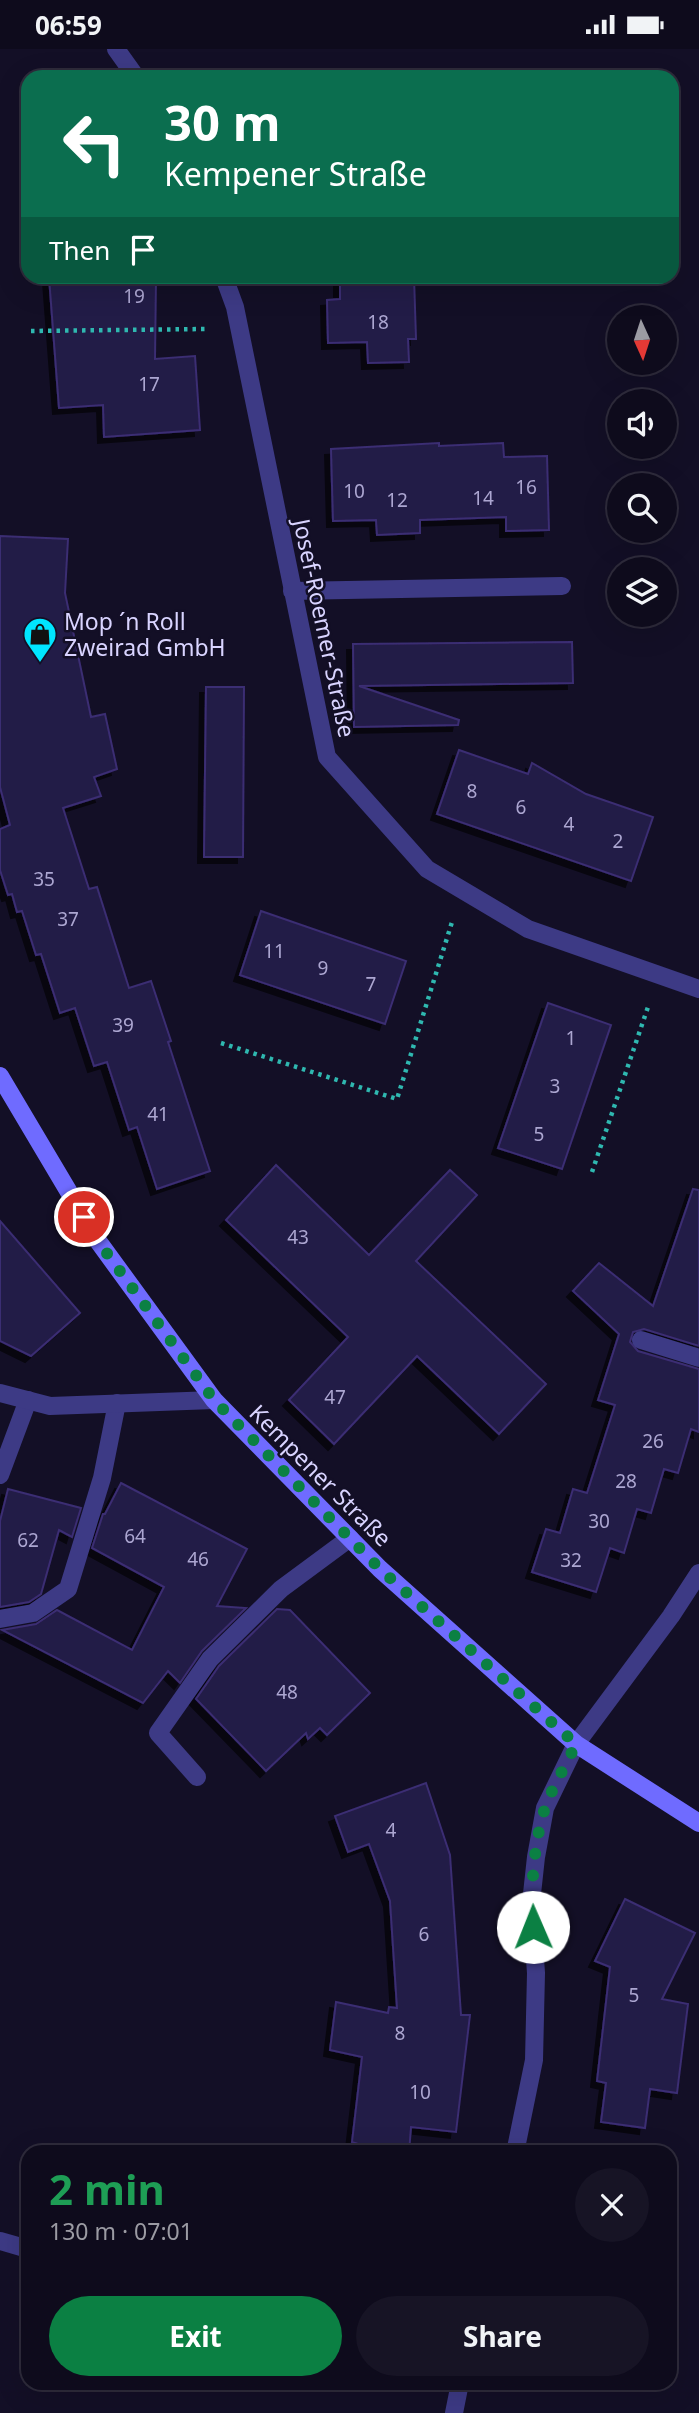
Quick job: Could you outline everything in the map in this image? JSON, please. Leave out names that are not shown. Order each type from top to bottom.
[{"type":"main road","name":"Kempener Straße","points":[[0,1076],[98,1241],[214,1400],[380,1569],[576,1744],[699,1823]]},
{"type":"street","points":[[116,49],[131,70]]},
{"type":"street","name":"Josef-Roemer-Straße","points":[[227,284],[239,328],[327,757],[427,869],[528,929],[699,989]]},
{"type":"street","points":[[292,591],[562,586]]},
{"type":"street","points":[[641,1340],[699,1358]]},
{"type":"street","points":[[0,1393],[50,1406],[214,1400]]},
{"type":"street","points":[[0,1475],[28,1400]]},
{"type":"street","points":[[0,1619],[33,1613],[68,1589],[102,1478],[117,1403]]},
{"type":"street","points":[[197,1777],[158,1733],[210,1659],[281,1588],[350,1538]]},
{"type":"street","points":[[517,2145],[534,2060],[536,1973],[531,1903],[545,1808],[576,1744],[671,1616],[699,1573]]},
{"type":"street","points":[[0,2241],[21,2247]]},
{"type":"street","points":[[454,2413],[459,2390]]},
{"type":"path","points":[[31,331],[239,328]]},
{"type":"path","points":[[221,1043],[397,1099],[463,890]]},
{"type":"path","points":[[592,1172],[659,974]]},
{"type":"building","points":[[50,284],[156,284],[155,359],[195,356],[200,430],[104,437],[103,405],[59,408]]},
{"type":"building","points":[[340,284],[414,284],[416,339],[408,339],[409,362],[368,363],[367,342],[328,343],[327,300],[340,299]]},
{"type":"building","points":[[439,443],[439,446],[503,443],[504,457],[547,456],[549,530],[506,531],[506,517],[420,520],[420,533],[377,535],[376,520],[333,521],[331,449]]},
{"type":"building","points":[[0,536],[68,539],[65,593],[91,717],[105,714],[117,769],[94,777],[101,796],[63,808],[89,889],[97,887],[129,988],[151,981],[210,1171],[157,1189],[137,1127],[129,1130],[107,1062],[94,1066],[75,1008],[60,1013],[41,954],[36,955],[22,911],[17,912],[12,894],[8,895],[0,870],[0,829],[10,825],[0,787]]},
{"type":"building","points":[[572,642],[573,683],[359,686],[459,720],[458,725],[354,727],[353,644]]},
{"type":"building","points":[[206,687],[244,687],[243,857],[204,857]]},
{"type":"building","points":[[459,750],[528,774],[532,763],[586,794],[653,817],[631,881],[437,814]]},
{"type":"building","points":[[261,911],[406,961],[385,1024],[240,975]]},
{"type":"building","points":[[548,1003],[611,1025],[562,1169],[498,1148]]},
{"type":"building","points":[[276,1165],[369,1255],[450,1170],[477,1195],[416,1261],[546,1384],[499,1434],[417,1356],[334,1444],[289,1400],[348,1337],[226,1220]]},
{"type":"building","points":[[693,1189],[699,1190],[699,1346],[644,1329],[633,1332],[630,1342],[638,1351],[699,1369],[699,1432],[691,1429],[678,1473],[664,1469],[651,1513],[637,1509],[624,1553],[610,1548],[596,1592],[532,1572],[546,1529],[560,1533],[573,1489],[587,1493],[615,1405],[598,1400],[619,1334],[573,1291],[599,1263],[653,1306]]},
{"type":"building","points":[[0,1221],[80,1313],[31,1356],[0,1341]]},
{"type":"building","points":[[121,1483],[247,1549],[217,1606],[246,1608],[202,1651],[180,1683],[168,1671],[143,1703],[2,1630],[36,1624],[57,1610],[132,1650],[164,1587],[92,1548],[103,1514]]},
{"type":"building","points":[[8,1489],[81,1508],[72,1537],[59,1530],[41,1594],[29,1602],[0,1607],[0,1521]]},
{"type":"building","points":[[277,1609],[290,1610],[370,1693],[327,1735],[320,1728],[308,1739],[306,1733],[266,1771],[196,1699],[219,1666]]},
{"type":"building","points":[[426,1783],[450,1855],[461,2015],[470,2015],[456,2132],[411,2127],[410,2145],[361,2145],[352,2142],[362,2057],[330,2050],[336,2002],[388,2013],[389,2007],[397,2008],[390,1901],[369,1844],[348,1852],[335,1816]]},
{"type":"building","points":[[625,1899],[695,1933],[662,1999],[688,2004],[677,2093],[650,2089],[645,2128],[601,2122],[606,2083],[597,2081],[610,1967],[595,1961]]},
{"type":"place","name":"Mop ´n Roll Zweirad GmbH","points":[[40,664]]},
{"type":"route","points":[[84,1217],[98,1241],[214,1400],[380,1569],[576,1744],[545,1808],[531,1903],[533,1927]]}]
